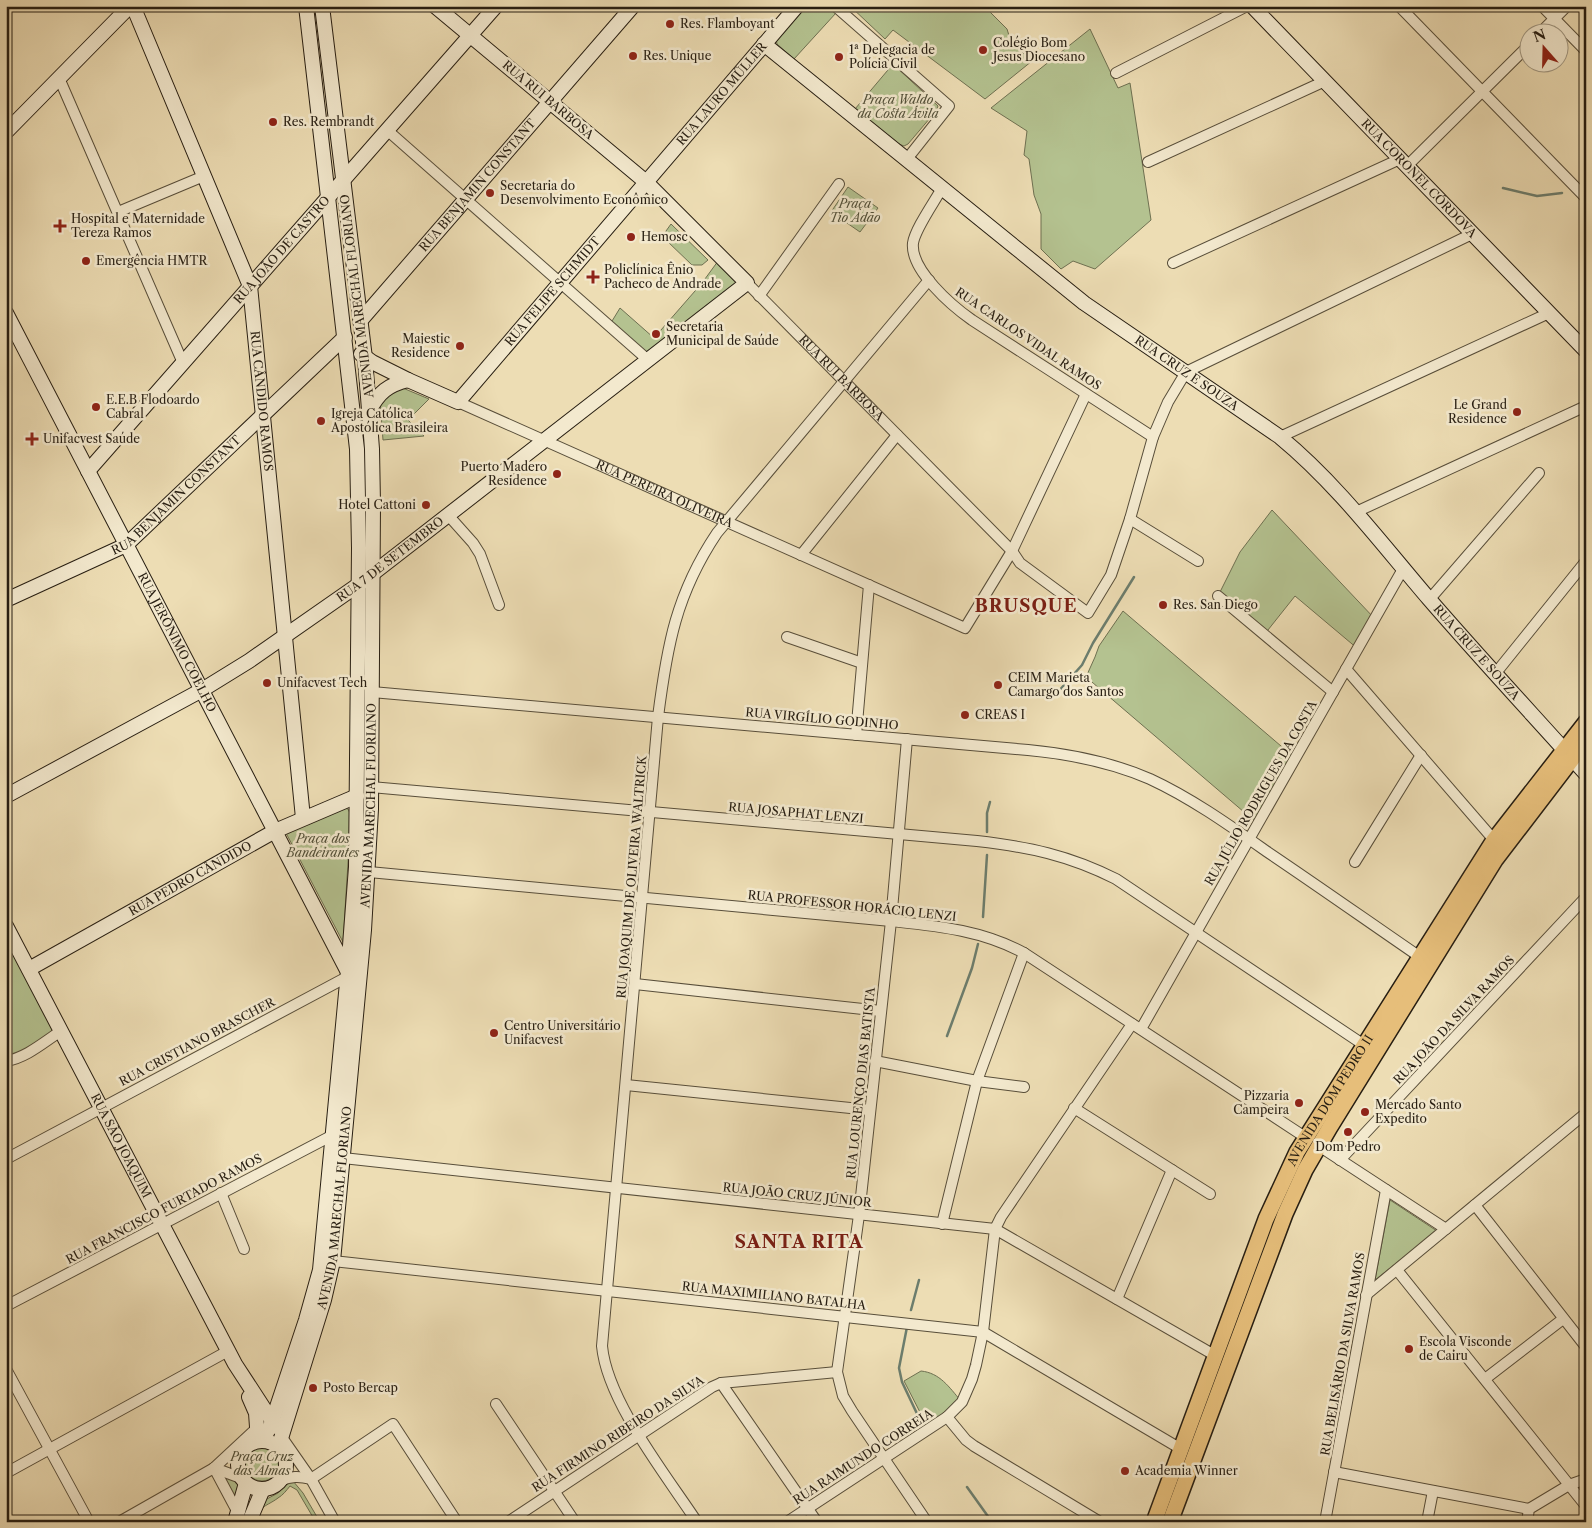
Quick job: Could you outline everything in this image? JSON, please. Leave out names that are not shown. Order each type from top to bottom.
[{"type":"main road","name":"AVENIDA DOM PEDRO II","points":[[1170,1522],[1285,1214],[1305,1170],[1495,860],[1568,754],[1586,722]]},
{"type":"main road","name":"AVENIDA DOM PEDRO II","points":[[1154,1522],[1268,1212],[1305,1137],[1494,840],[1568,754],[1586,741]]},
{"type":"street","points":[[6,132],[132,6]]},
{"type":"street","name":"RUA CÂNDIDO RAMOS","points":[[132,6],[250,286],[303,818]]},
{"type":"street","name":"AVENIDA MARECHAL FLORIANO","points":[[258,1438],[272,1422],[306,1320],[320,1270],[355,882],[358,585],[357,449],[306,6]]},
{"type":"street","name":"AVENIDA MARECHAL FLORIANO","points":[[283,1447],[333,1261],[369,872],[373,475],[361,320],[322,6]]},
{"type":"street","name":"RUA RUI BARBOSA","points":[[435,6],[646,182],[1026,568],[1088,613],[1111,575],[1130,519]]},
{"type":"street","name":"RUA JOÃO DE CASTRO","points":[[88,471],[496,6]]},
{"type":"street","name":"RUA BENJAMIN CONSTANT","points":[[361,320],[633,6]]},
{"type":"street","name":"RUA LAURO MÜLLER","points":[[646,182],[797,6]]},
{"type":"street","points":[[835,6],[948,106],[907,159]]},
{"type":"street","points":[[1116,72],[1247,6]]},
{"type":"street","name":"RUA CORONEL CÓRDOVA","points":[[1252,6],[1586,351]]},
{"type":"street","points":[[1399,6],[1586,198]]},
{"type":"street","points":[[1542,6],[1586,51]]},
{"type":"street","points":[[1551,22],[1567,6]]},
{"type":"street","name":"RUA CRUZ E SOUZA","points":[[764,44],[1078,298],[1280,437],[1320,472],[1429,600],[1586,774]]},
{"type":"street","points":[[1173,264],[1403,163],[1520,54]]},
{"type":"street","points":[[59,78],[183,363]]},
{"type":"street","points":[[1148,162],[1325,81]]},
{"type":"street","points":[[387,130],[648,360]]},
{"type":"street","points":[[118,212],[204,176]]},
{"type":"street","name":"RUA FELIPE SCHMIDT","points":[[458,402],[646,182]]},
{"type":"street","points":[[759,296],[839,184]]},
{"type":"street","name":"RUA CARLOS VIDAL RAMOS","points":[[942,188],[916,233],[913,242],[914,252],[929,280],[941,296],[954,307],[1153,437]]},
{"type":"street","points":[[1198,561],[1130,519],[1153,437],[1168,402],[1186,372],[1472,234]]},
{"type":"street","name":"RUA JOAQUIM DE OLIVEIRA WALTRICK","points":[[697,1522],[639,1436],[618,1396],[603,1359],[602,1329],[608,1291],[658,717],[670,639],[676,616],[696,568],[726,521],[929,280]]},
{"type":"street","name":"RUA 7 DE SETEMBRO","points":[[6,796],[202,690],[249,661],[358,585],[747,283]]},
{"type":"street","name":"RUA JERÔNIMO COELHO","points":[[6,313],[348,974]]},
{"type":"street","points":[[1280,437],[1549,313]]},
{"type":"street","name":"RUA BENJAMIN CONSTANT","points":[[6,600],[126,545],[345,337]]},
{"type":"street","name":"RUA PEREIRA OLIVEIRA","points":[[345,337],[365,358],[408,380],[965,628],[1012,552]]},
{"type":"street","points":[[369,411],[375,399],[384,390],[396,383],[408,380]]},
{"type":"street","points":[[1012,552],[1086,394]]},
{"type":"street","points":[[1356,512],[1586,406]]},
{"type":"street","points":[[801,555],[897,436]]},
{"type":"street","points":[[1429,600],[1539,473]]},
{"type":"street","points":[[448,514],[480,554],[499,605]]},
{"type":"street","points":[[1495,674],[1586,560]]},
{"type":"street","name":"RUA JÚLIO RODRIGUES DA COSTA","points":[[947,1418],[962,1402],[967,1393],[976,1365],[983,1332],[995,1230],[1001,1217],[1074,1108],[1137,1027],[1196,933],[1403,569]]},
{"type":"street","points":[[856,734],[869,585]]},
{"type":"street","points":[[1218,596],[1333,692]]},
{"type":"street","points":[[788,636],[862,664]]},
{"type":"street","points":[[1346,669],[1494,840]]},
{"type":"street","name":"RUA VIRGÍLIO GODINHO","points":[[372,692],[856,734],[1058,753],[1088,759],[1124,769],[1150,779],[1178,794],[1249,839],[1420,957]]},
{"type":"street","name":"RUA LOURENÇO DIAS BATISTA","points":[[908,739],[891,921],[859,1214],[837,1372],[843,1396],[927,1522]]},
{"type":"street","points":[[1355,862],[1420,755]]},
{"type":"street","name":"RUA JOSAPHAT LENZI","points":[[371,787],[899,834],[1034,849],[1073,860],[1116,879],[1364,1045]]},
{"type":"street","name":"RUA PEDRO CÂNDIDO","points":[[29,969],[275,831],[357,796]]},
{"type":"street","name":"RUA PROFESSOR HORÁCIO LENZI","points":[[369,872],[891,921],[971,932],[1009,945],[1024,953],[1305,1137]]},
{"type":"street","name":"RUA JOÃO DA SILVA RAMOS","points":[[1340,1160],[1586,897]]},
{"type":"street","name":"RUA SÃO JOAQUIM","points":[[7,929],[228,1351],[272,1422],[283,1447]]},
{"type":"street","points":[[942,1224],[977,1081],[1024,953]]},
{"type":"street","name":"RUA CRISTIANO BRASCHER","points":[[6,1158],[348,974]]},
{"type":"street","points":[[635,984],[881,1011]]},
{"type":"street","points":[[6,1061],[23,1056],[61,1031]]},
{"type":"street","points":[[876,1062],[977,1081],[1024,1087]]},
{"type":"street","points":[[626,1085],[870,1110]]},
{"type":"street","points":[[1074,1108],[1210,1194]]},
{"type":"street","points":[[1366,1295],[1586,1113]]},
{"type":"street","name":"RUA FRANCISCO FURTADO RAMOS","points":[[6,1306],[333,1135]]},
{"type":"street","points":[[1319,1146],[1446,1229]]},
{"type":"street","name":"RUA JOÃO CRUZ JÚNIOR","points":[[343,1158],[995,1230],[1216,1356]]},
{"type":"street","points":[[1117,1299],[1172,1170]]},
{"type":"street","name":"RUA BELISÁRIO DA SILVA RAMOS","points":[[1325,1522],[1386,1190]]},
{"type":"street","points":[[221,1193],[244,1249]]},
{"type":"street","points":[[1475,1205],[1586,1347]]},
{"type":"street","name":"RUA MAXIMILIANO BATALHA","points":[[333,1261],[983,1332],[1181,1449]]},
{"type":"street","points":[[1397,1270],[1586,1506]]},
{"type":"street","points":[[1485,1379],[1563,1319]]},
{"type":"street","points":[[6,1473],[228,1351]]},
{"type":"street","name":"RUA SÃO JOAQUIM","points":[[235,1364],[254,1407],[258,1438]]},
{"type":"street","points":[[6,1370],[89,1522]]},
{"type":"street","name":"RUA FIRMINO RIBEIRO DA SILVA","points":[[508,1522],[712,1387],[721,1383],[837,1372]]},
{"type":"street","points":[[721,1383],[817,1522]]},
{"type":"street","points":[[496,1404],[575,1522]]},
{"type":"street","name":"RUA RAIMUNDO CORREIA","points":[[786,1522],[947,1418],[966,1440],[974,1446],[1100,1522]]},
{"type":"street","points":[[214,1468],[244,1480],[254,1488],[272,1487],[290,1477],[298,1476],[310,1479],[393,1424],[457,1522]]},
{"type":"street","points":[[235,1448],[258,1438]]},
{"type":"street","points":[[241,1519],[244,1480],[238,1470],[238,1462],[240,1454],[258,1438]]},
{"type":"street","points":[[118,1522],[214,1468],[235,1448],[258,1438],[283,1447],[310,1479],[335,1522]]},
{"type":"street","points":[[280,1481],[286,1465],[283,1447]]},
{"type":"street","points":[[214,1468],[241,1519]]},
{"type":"street","points":[[1334,1472],[1529,1509],[1569,1486],[1586,1479]]},
{"type":"street","points":[[241,1519],[263,1489]]},
{"type":"street","points":[[1427,1522],[1433,1491]]},
{"type":"street","points":[[1527,1522],[1529,1509]]},
{"type":"green space","points":[[804,6],[828,6],[836,13],[794,59],[777,44],[776,39]]},
{"type":"green space","name":"Colégio Bom Jesus Diocesano","points":[[850,6],[984,6],[1007,29],[1011,42],[1032,61],[985,99],[893,30],[885,39]]},
{"type":"green space","points":[[1090,29],[1118,88],[1130,83],[1151,220],[1095,269],[1073,261],[1061,269],[1041,249],[1041,214],[1034,195],[1029,159],[1024,155],[1027,131],[991,108]]},
{"type":"green space","name":"Praça Waldo da Costa Ávila","points":[[893,64],[938,106],[936,111],[908,144],[904,146],[855,109]]},
{"type":"green space","name":"Praça Tio Adão","points":[[848,187],[878,208],[860,232],[831,212]]},
{"type":"green space","points":[[671,224],[708,260],[702,265],[692,265],[667,241],[666,231]]},
{"type":"green space","points":[[721,257],[747,283],[648,360],[609,326],[620,308],[654,338],[702,283]]},
{"type":"green space","points":[[398,386],[429,399],[408,420],[424,436],[383,440],[380,401]]},
{"type":"green space","points":[[1272,510],[1375,619],[1358,649],[1295,596],[1264,635],[1218,596],[1240,552]]},
{"type":"green space","points":[[1123,611],[1295,758],[1258,824],[1086,677],[1099,646]]},
{"type":"green space","name":"Praça dos Bandeirantes","points":[[344,808],[348,809],[351,815],[343,942],[286,833]]},
{"type":"green space","points":[[6,939],[54,1030],[21,1053],[6,1056]]},
{"type":"green space","points":[[1390,1200],[1437,1231],[1375,1280]]},
{"type":"green space","points":[[921,1371],[928,1372],[939,1378],[961,1401],[930,1427],[923,1418],[904,1381]]},
{"type":"green space","name":"Praça Cruz das Almas","points":[[262,1447],[269,1448],[274,1452],[278,1457],[278,1471],[274,1476],[269,1480],[262,1481],[255,1480],[250,1476],[246,1471],[245,1464],[246,1457],[250,1452],[255,1448]]},
{"type":"green space","points":[[214,1468],[241,1478],[238,1513]]},
{"type":"green space","points":[[293,1481],[303,1493],[320,1522],[313,1522],[314,1519],[297,1490],[290,1486],[281,1496],[262,1509],[258,1522],[253,1522],[265,1500],[278,1493],[287,1483]]},
{"type":"waterway","points":[[1503,188],[1537,196],[1562,193]]},
{"type":"waterway","points":[[1057,693],[1082,665],[1093,643],[1134,577]]},
{"type":"waterway","points":[[987,832],[987,813],[990,802]]},
{"type":"waterway","points":[[983,917],[987,855]]},
{"type":"waterway","points":[[947,1036],[972,968],[978,944]]},
{"type":"waterway","points":[[911,1310],[919,1280]]},
{"type":"waterway","points":[[907,1327],[899,1368],[902,1382],[920,1420]]},
{"type":"waterway","points":[[967,1487],[992,1522]]},
{"type":"place","name":"Res. Flamboyant","points":[[670,24]]},
{"type":"place","name":"Colégio Bom Jesus Diocesano","points":[[983,50]]},
{"type":"place","name":"Res. Unique","points":[[633,56]]},
{"type":"place","name":"1ª Delegacia de Polícia Civil","points":[[839,57]]},
{"type":"place","name":"Res. Rembrandt","points":[[273,122]]},
{"type":"place","name":"Secretaria do Desenvolvimento Econômico","points":[[490,193]]},
{"type":"place","name":"Hospital e Maternidade Tereza Ramos","points":[[60,226]]},
{"type":"place","name":"Hemosc","points":[[631,237]]},
{"type":"place","name":"Emergência HMTR","points":[[86,261]]},
{"type":"place","name":"Policlínica Ênio Pacheco de Andrade","points":[[593,277]]},
{"type":"place","name":"Secretaria Municipal de Saúde","points":[[656,334]]},
{"type":"place","name":"Majestic Residence","points":[[460,346]]},
{"type":"place","name":"E.E.B Flodoardo Cabral","points":[[96,407]]},
{"type":"place","name":"Le Grand Residence","points":[[1517,412]]},
{"type":"place","name":"Igreja Católica Apostólica Brasileira","points":[[321,421]]},
{"type":"place","name":"Unifacvest Saúde","points":[[32,439]]},
{"type":"place","name":"Puerto Madero Residence","points":[[557,474]]},
{"type":"place","name":"Hotel Cattoni","points":[[426,505]]},
{"type":"place","name":"Res. San Diego","points":[[1163,605]]},
{"type":"place","name":"Unifacvest Tech","points":[[267,683]]},
{"type":"place","name":"CEIM Marieta Camargo dos Santos","points":[[998,685]]},
{"type":"place","name":"CREAS I","points":[[965,715]]},
{"type":"place","name":"Centro Universitário Unifacvest","points":[[494,1033]]},
{"type":"place","name":"Pizzaria Campeira","points":[[1299,1103]]},
{"type":"place","name":"Mercado Santo Expedito","points":[[1365,1112]]},
{"type":"place","name":"Dom Pedro","points":[[1348,1132]]},
{"type":"place","name":"Escola Visconde de Cairu","points":[[1409,1349]]},
{"type":"place","name":"Posto Bercap","points":[[313,1388]]},
{"type":"place","name":"Academia Winner","points":[[1125,1471]]},
{"type":"district","name":"BRUSQUE","points":[[1026,606]]},
{"type":"district","name":"SANTA RITA","points":[[799,1242]]}]
